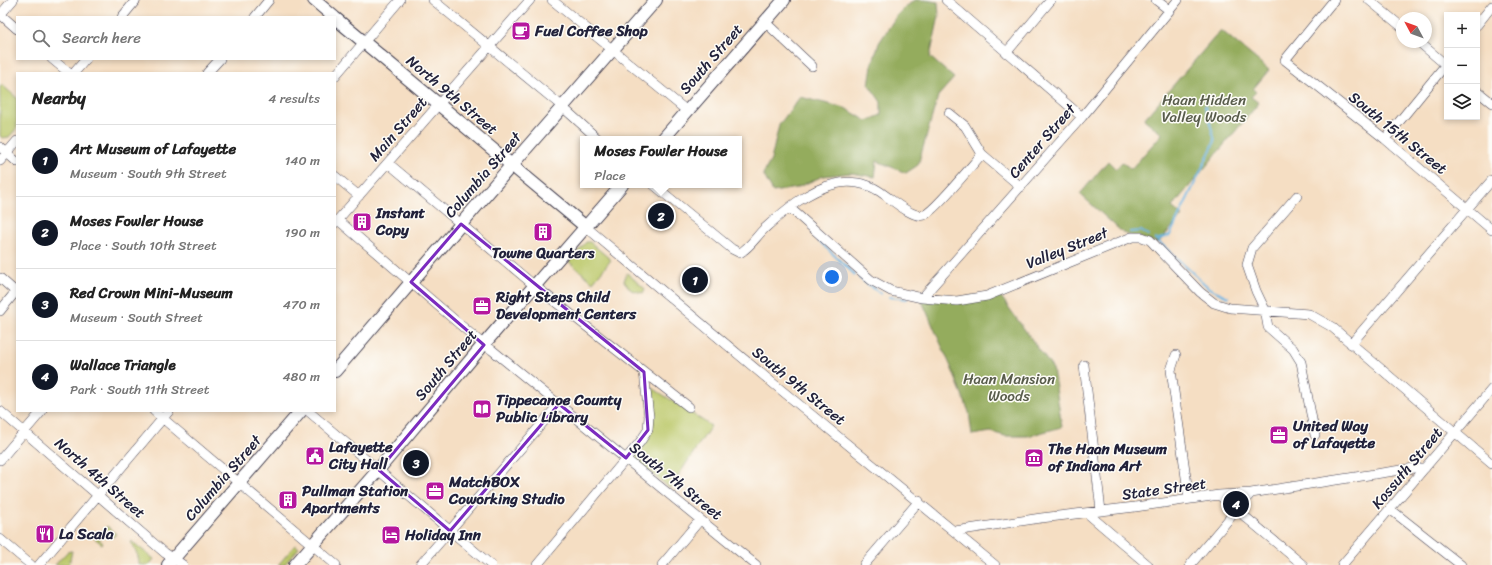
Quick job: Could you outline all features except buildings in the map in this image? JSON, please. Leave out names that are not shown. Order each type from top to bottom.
[{"type":"main road","name":"North 9th Street","points":[[314,0],[334,16]]},
{"type":"main road","name":"Columbia Street","points":[[336,370],[656,0]]},
{"type":"main road","name":"South Street","points":[[665,136],[784,0]]},
{"type":"main road","name":"North 9th Street","points":[[336,18],[511,166],[586,227]]},
{"type":"main road","name":"South Street","points":[[294,565],[379,470],[484,344],[619,188]]},
{"type":"main road","name":"Columbia Street","points":[[175,563],[239,483],[300,412]]},
{"type":"street","points":[[13,0],[0,14],[16,28]]},
{"type":"street","points":[[123,16],[136,0]]},
{"type":"street","points":[[256,16],[269,0]]},
{"type":"street","points":[[336,75],[400,0]]},
{"type":"street","points":[[433,0],[595,136]]},
{"type":"street","name":"Main Street","points":[[336,221],[530,0]]},
{"type":"street","points":[[552,0],[687,111]]},
{"type":"street","points":[[946,0],[1082,117]]},
{"type":"street","points":[[1006,53],[1051,0]]},
{"type":"street","points":[[1156,0],[1169,10]]},
{"type":"street","name":"Center Street","points":[[922,298],[1082,117],[1178,0]]},
{"type":"street","name":"South 15th Street","points":[[1334,0],[1285,60],[1385,139],[1492,230]]},
{"type":"street","points":[[1369,0],[1396,22]]},
{"type":"street","points":[[1480,21],[1492,6]]},
{"type":"street","points":[[765,22],[812,66]]},
{"type":"street","points":[[1426,48],[1444,63]]},
{"type":"street","points":[[53,60],[68,72]]},
{"type":"street","points":[[75,72],[85,60]]},
{"type":"street","points":[[210,72],[219,60]]},
{"type":"street","points":[[1385,139],[1444,69]]},
{"type":"street","points":[[1480,93],[1492,103]]},
{"type":"street","points":[[949,113],[965,126],[982,154],[1021,187]]},
{"type":"street","points":[[0,161],[3,150],[16,142]]},
{"type":"street","points":[[3,150],[16,161]]},
{"type":"street","points":[[658,188],[732,249],[740,252],[745,250],[763,230],[812,192],[837,183],[851,182],[870,186],[911,213],[918,216],[924,215],[934,207],[982,154]]},
{"type":"street","points":[[388,162],[535,286],[689,407]]},
{"type":"street","points":[[336,177],[359,196]]},
{"type":"street","points":[[1351,344],[1492,180]]},
{"type":"street","points":[[1297,196],[1252,248],[1247,265],[1256,291],[1265,310],[1268,327],[1293,349],[1301,362],[1314,436]]},
{"type":"street","name":"Valley Street","points":[[790,208],[872,280],[892,291],[922,298],[957,301],[987,296],[1132,237],[1142,237],[1150,240],[1200,292],[1214,303],[1230,308],[1309,314],[1332,327],[1492,464]]},
{"type":"street","name":"South 7th Street","points":[[336,221],[484,344],[756,565]]},
{"type":"street","name":"South 9th Street","points":[[586,227],[774,384],[955,531],[983,561],[995,565]]},
{"type":"street","points":[[0,278],[16,291]]},
{"type":"street","points":[[0,311],[16,293]]},
{"type":"street","points":[[1176,356],[1172,370],[1190,499]]},
{"type":"street","points":[[1084,365],[1101,511]]},
{"type":"street","points":[[537,565],[640,442],[648,430],[649,417],[644,372]]},
{"type":"street","name":"Kossuth Street","points":[[1342,565],[1492,389]]},
{"type":"street","points":[[420,565],[559,404]]},
{"type":"street","name":"North 4th Street","points":[[0,411],[175,563]]},
{"type":"street","points":[[0,460],[41,412]]},
{"type":"street","points":[[155,412],[336,565]]},
{"type":"street","points":[[39,565],[168,412]]},
{"type":"street","points":[[309,412],[491,565]]},
{"type":"street","name":"State Street","points":[[955,531],[1219,495],[1251,493],[1425,468]]},
{"type":"street","points":[[1190,565],[1251,493]]},
{"type":"street","points":[[1219,495],[1237,508],[1303,565]]},
{"type":"street","points":[[864,565],[918,501]]},
{"type":"street","points":[[1390,509],[1460,565]]},
{"type":"street","points":[[1087,513],[1148,565]]},
{"type":"street","points":[[662,565],[700,520]]},
{"type":"street","points":[[0,539],[31,565]]},
{"type":"highlighted area","points":[[461,224],[644,372],[648,430],[626,458],[559,404],[450,531],[379,470],[484,345],[411,282]]},
{"type":"green space","points":[[914,0],[938,2],[939,16],[930,57],[954,78],[938,96],[918,165],[906,173],[877,161],[875,177],[851,173],[823,176],[796,188],[773,192],[763,174],[771,160],[779,125],[800,97],[845,108],[867,121],[881,115],[881,102],[869,85],[872,65],[879,43],[897,15]]},
{"type":"green space","name":"Haan Hidden Valley Woods","points":[[1221,30],[1269,70],[1253,89],[1256,92],[1251,97],[1259,103],[1172,207],[1182,216],[1158,243],[1128,235],[1122,232],[1080,194],[1108,161],[1116,169],[1122,162],[1131,169],[1162,134],[1144,119]]},
{"type":"green space","points":[[2,85],[16,97],[16,129],[9,137],[2,138],[0,136],[0,87]]},
{"type":"green space","points":[[586,242],[590,242],[611,260],[593,282],[569,262]]},
{"type":"green space","points":[[627,273],[645,289],[643,293],[631,290],[624,281]]},
{"type":"green space","name":"Haan Mansion Woods","points":[[999,294],[1053,369],[1062,427],[1028,436],[1005,436],[991,432],[972,435],[969,412],[922,301]]},
{"type":"green space","points":[[651,387],[711,426],[670,488],[631,457],[650,434],[649,398]]},
{"type":"green space","points":[[107,526],[116,534],[113,537],[105,532],[99,539],[103,543],[102,544],[93,537],[98,532],[101,534]]},
{"type":"green space","points":[[131,541],[154,559],[149,565],[139,565],[137,554]]},
{"type":"green space","points":[[295,545],[299,548],[284,565],[278,565]]},
{"type":"green space","points":[[72,551],[69,565],[55,565],[67,552]]},
{"type":"waterway","points":[[1155,239],[1157,240],[1170,235],[1215,141],[1205,106]]},
{"type":"waterway","points":[[1130,232],[1141,231],[1148,235]]},
{"type":"waterway","points":[[817,239],[855,275]]},
{"type":"waterway","points":[[1157,240],[1209,288],[1228,297]]},
{"type":"waterway","points":[[859,278],[881,294]]},
{"type":"waterway","points":[[889,297],[907,299]]},
{"type":"place","name":"Fuel Coffee Shop","points":[[521,31]]},
{"type":"place","name":"Moses Fowler House","points":[[661,216]]},
{"type":"place","name":"Instant Copy","points":[[362,222]]},
{"type":"place","name":"Towne Quarters","points":[[543,232]]},
{"type":"place","name":"Art Museum of Lafayette","points":[[695,280]]},
{"type":"place","name":"Right Steps Child Development Centers","points":[[482,306]]},
{"type":"place","name":"Tippecanoe County Public Library","points":[[482,409]]},
{"type":"place","name":"United Way of Lafayette","points":[[1279,435]]},
{"type":"place","name":"Lafayette City Hall","points":[[315,456]]},
{"type":"place","name":"The Haan Museum of Indiana Art","points":[[1034,458]]},
{"type":"place","name":"Red Crown Mini-Museum","points":[[416,463]]},
{"type":"place","name":"MatchBOX Coworking Studio","points":[[435,491]]},
{"type":"place","name":"Pullman Station Apartments","points":[[288,500]]},
{"type":"place","name":"Wallace Triangle","points":[[1236,504]]},
{"type":"place","name":"La Scala","points":[[45,534]]},
{"type":"place","name":"Holiday Inn","points":[[391,535]]}]
